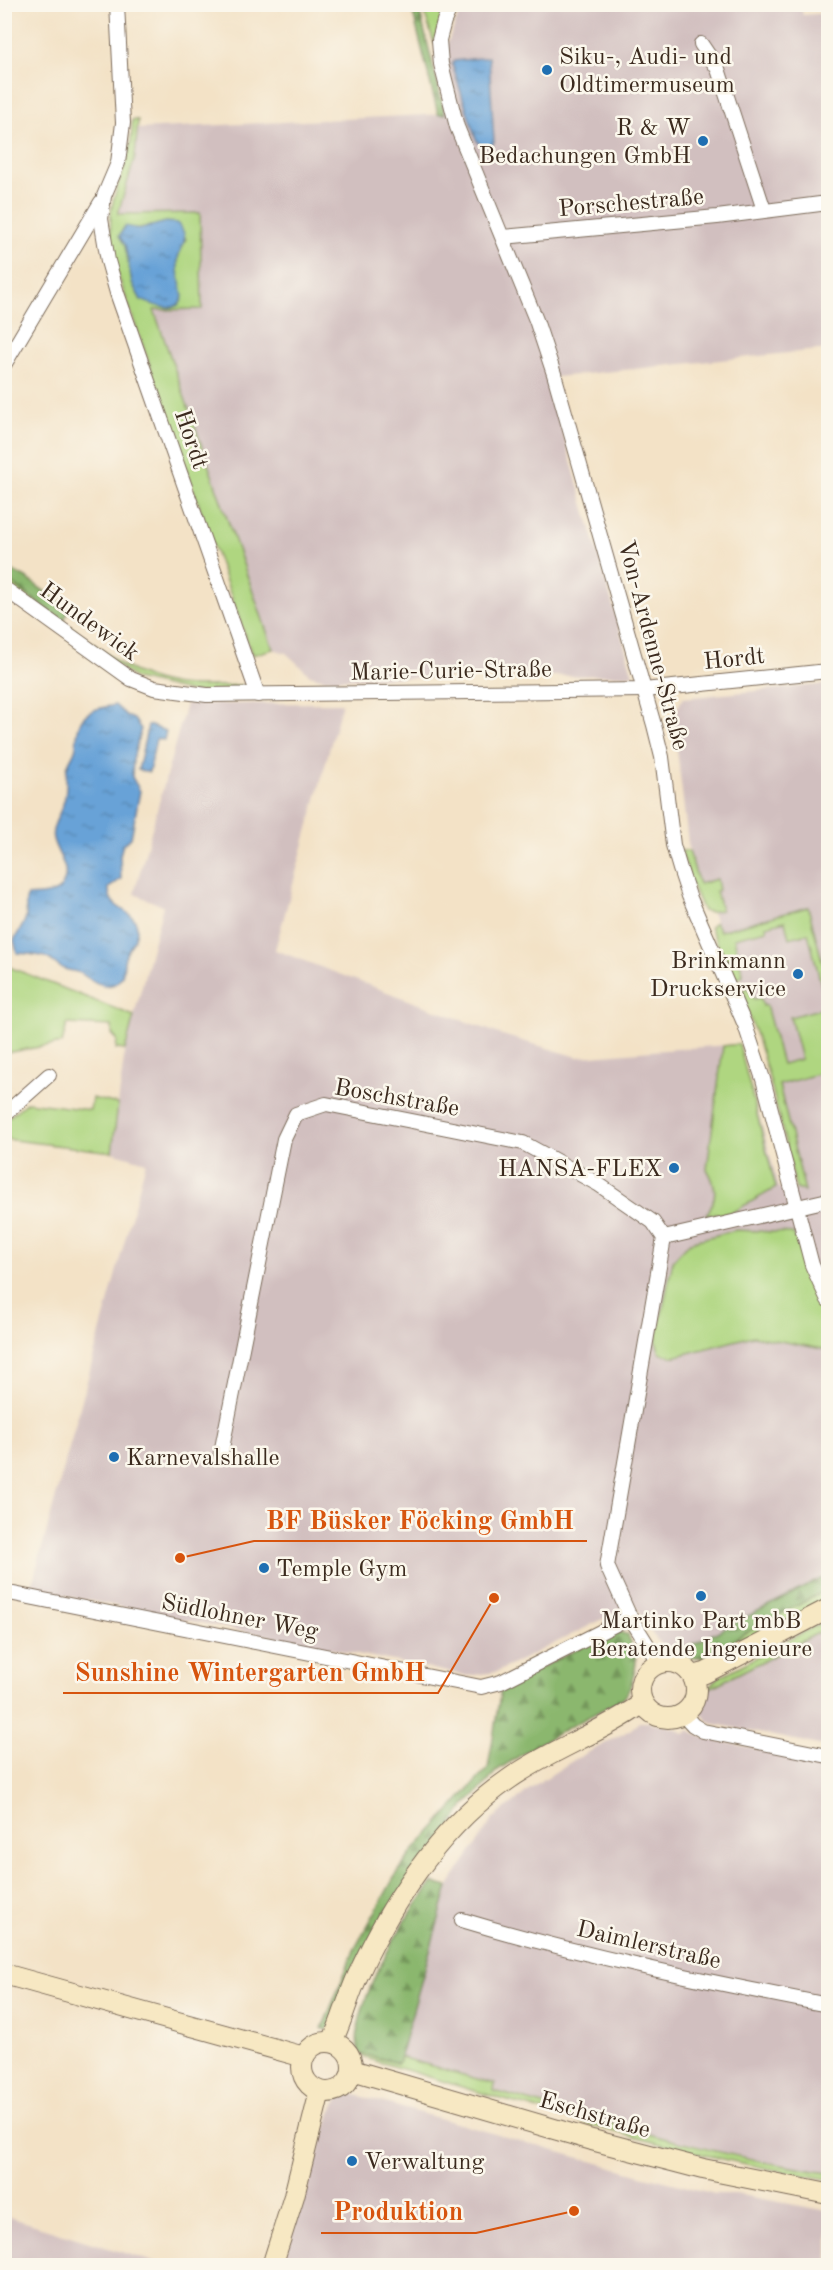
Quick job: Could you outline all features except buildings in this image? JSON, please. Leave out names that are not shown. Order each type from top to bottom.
[{"type":"street","name":"Hordt","points":[[4,366],[104,196],[118,163],[123,123],[117,4]]},
{"type":"street","name":"Von-Ardenne-Straße","points":[[452,4],[439,40],[441,64],[458,127],[536,320],[554,374],[662,758],[674,845],[680,869],[689,896],[745,1025],[764,1079],[796,1210],[812,1265],[828,1300]]},
{"type":"street","points":[[700,44],[718,69],[764,210]]},
{"type":"street","name":"Hordt","points":[[104,196],[102,233],[117,293],[258,694]]},
{"type":"street","name":"Porschestraße","points":[[503,237],[828,203]]},
{"type":"street","name":"Hundewick","points":[[4,588],[131,679],[154,688],[178,692],[207,695],[258,694]]},
{"type":"street","name":"Hordt","points":[[644,690],[828,671]]},
{"type":"street","name":"Marie-Curie-Straße","points":[[258,694],[644,690]]},
{"type":"street","points":[[4,1115],[49,1075]]},
{"type":"street","name":"Boschstraße","points":[[221,1453],[284,1139],[296,1114],[326,1104],[523,1143],[598,1184],[653,1222],[664,1239]]},
{"type":"street","points":[[655,1664],[654,1657],[630,1617],[607,1566],[664,1239],[796,1210],[828,1200]]},
{"type":"street","name":"Südlohner Weg","points":[[4,1592],[481,1687],[501,1682],[630,1617]]},
{"type":"street","points":[[693,1676],[705,1673],[828,1608]]},
{"type":"street","points":[[666,1661],[676,1663],[686,1668],[693,1676],[696,1686],[695,1697],[691,1707],[683,1714],[674,1717],[658,1716],[648,1710],[643,1702],[640,1685],[648,1670],[655,1664],[666,1661]]},
{"type":"street","points":[[332,2042],[359,1972],[390,1912],[427,1860],[462,1819],[509,1778],[643,1702]]},
{"type":"street","points":[[683,1714],[693,1725],[703,1731],[828,1756]]},
{"type":"street","name":"Daimlerstraße","points":[[462,1920],[604,1958],[828,2005]]},
{"type":"street","points":[[4,1974],[304,2057]]},
{"type":"street","points":[[332,2042],[347,2052],[352,2070],[349,2078],[337,2090],[320,2091],[313,2087],[303,2074],[304,2057],[315,2045],[332,2042]]},
{"type":"street","name":"Eschstraße","points":[[352,2070],[692,2167],[828,2194]]},
{"type":"street","points":[[272,2265],[294,2196],[320,2091]]},
{"type":"shaded area","points":[[800,4],[803,15],[828,13],[828,349],[547,378],[633,675],[324,679],[310,675],[286,653],[273,649],[154,310],[200,213],[118,214],[135,157],[138,129],[445,114],[446,83],[442,56],[463,5]]},
{"type":"shaded area","points":[[828,684],[828,1575],[676,1653],[661,1645],[645,1624],[635,1603],[497,1672],[468,1676],[31,1589],[146,1162],[112,1152],[125,1050],[163,906],[134,894],[186,704],[342,703],[275,950],[502,1035],[578,1057],[739,1044],[779,1188],[804,1191],[750,1000],[695,874],[689,851],[673,716],[683,698]]},
{"type":"shaded area","points":[[828,1628],[828,1747],[715,1724],[707,1720],[700,1711],[703,1696],[709,1689]]},
{"type":"shaded area","points":[[639,1722],[675,1728],[684,1734],[689,1730],[704,1738],[828,1763],[828,2173],[739,2156],[645,2133],[398,2063],[448,1887],[493,1819],[535,1785],[574,1760],[630,1730]]},
{"type":"shaded area","points":[[349,2093],[715,2194],[735,2194],[828,2211],[828,2265],[282,2266],[330,2115],[339,2098]]},
{"type":"shaded area","points":[[9,2217],[163,2265],[5,2265],[5,2232]]},
{"type":"green space","points":[[411,5],[418,5],[445,114],[438,114]]},
{"type":"green space","points":[[422,5],[446,5],[434,43]]},
{"type":"green space","points":[[132,120],[138,120],[135,157],[118,214],[200,213],[202,309],[154,310],[273,649],[252,655],[112,258],[110,225],[112,206],[131,143]],"holes":[[[149,226],[186,239],[178,257],[178,266],[141,300],[132,283],[125,245],[121,238],[134,229]]]},
{"type":"green space","points":[[4,567],[26,578],[69,609],[64,621],[5,578]]},
{"type":"green space","points":[[4,578],[122,665],[139,674],[154,680],[184,685],[248,685],[245,690],[192,692],[136,679],[5,585]]},
{"type":"green space","points":[[681,851],[689,851],[699,884],[717,879],[719,890],[716,891],[721,910],[703,911]]},
{"type":"green space","points":[[808,907],[828,983],[828,1071],[779,1085],[805,1191],[796,1189],[765,1064],[739,992],[747,987],[754,999],[761,998],[763,1006],[766,1005],[782,1064],[801,1059],[790,1017],[827,1007],[808,933],[789,938],[785,921],[766,926],[767,930],[734,938],[743,975],[733,979],[710,927],[715,922],[720,931]]},
{"type":"green space","points":[[4,965],[134,1016],[125,1050],[116,1049],[117,1040],[112,1034],[112,1026],[67,1024],[62,1043],[5,1053]]},
{"type":"green space","points":[[739,1044],[776,1188],[731,1213],[706,1215],[713,1203],[715,1192],[707,1169],[723,1046]]},
{"type":"green space","points":[[92,1098],[118,1104],[112,1152],[5,1139],[4,1121],[27,1102],[90,1110]]},
{"type":"green space","points":[[736,1230],[793,1233],[828,1311],[828,1350],[753,1336],[673,1357],[660,1353],[656,1342],[673,1260],[690,1242]]},
{"type":"green space","points":[[828,1575],[828,1589],[701,1657],[691,1658],[676,1653]]},
{"type":"green space","points":[[828,1589],[828,1600],[728,1653],[702,1663],[701,1657]]},
{"type":"green space","points":[[828,1619],[828,1628],[708,1689],[715,1680],[725,1674]]},
{"type":"green space","points":[[615,1630],[628,1635],[636,1657],[634,1674],[626,1696],[538,1744],[496,1771],[464,1806],[328,2030],[322,2029],[354,1950],[394,1878],[412,1852],[488,1768],[501,1688]]},
{"type":"green space","points":[[433,1883],[448,1887],[398,2063],[359,2053],[358,2035],[370,1989],[394,1940]]},
{"type":"green space","points":[[359,2053],[398,2063],[400,2057],[495,2084],[494,2091],[702,2148],[828,2173],[828,2179],[769,2169],[653,2142],[366,2058]]},
{"type":"water","points":[[489,57],[494,142],[491,146],[482,146],[476,139],[452,64],[454,61]]},
{"type":"water","points":[[166,222],[177,223],[185,237],[178,263],[183,297],[180,303],[171,308],[141,300],[132,283],[125,245],[119,236],[125,226],[140,229]]},
{"type":"water","points":[[115,705],[134,719],[141,729],[133,759],[132,777],[140,791],[131,838],[123,844],[120,855],[121,879],[109,888],[113,902],[132,916],[137,931],[125,957],[121,977],[116,983],[107,985],[62,968],[45,957],[17,953],[14,940],[26,917],[27,896],[54,892],[61,887],[64,880],[65,868],[52,835],[65,800],[67,768],[75,749],[80,722],[93,711]]},
{"type":"water","points":[[148,725],[166,731],[164,740],[156,739],[149,772],[138,770]]},
{"type":"place","name":"Siku-, Audi- und Oldtimermuseum","points":[[547,70]]},
{"type":"place","name":"R & W Bedachungen GmbH","points":[[703,141]]},
{"type":"place","name":"Brinkmann Druckservice","points":[[798,974]]},
{"type":"place","name":"HANSA-FLEX","points":[[674,1168]]},
{"type":"place","name":"Karnevalshalle","points":[[114,1457]]},
{"type":"place","name":"BF Büsker Föcking GmbH","points":[[180,1558]]},
{"type":"place","name":"Temple Gym","points":[[264,1568]]},
{"type":"place","name":"Martinko Part mbB Beratende Ingenieure","points":[[701,1596]]},
{"type":"place","name":"Sunshine Wintergarten GmbH","points":[[494,1598]]},
{"type":"place","name":"Verwaltung","points":[[352,2161]]},
{"type":"place","name":"Produktion","points":[[574,2211]]}]
